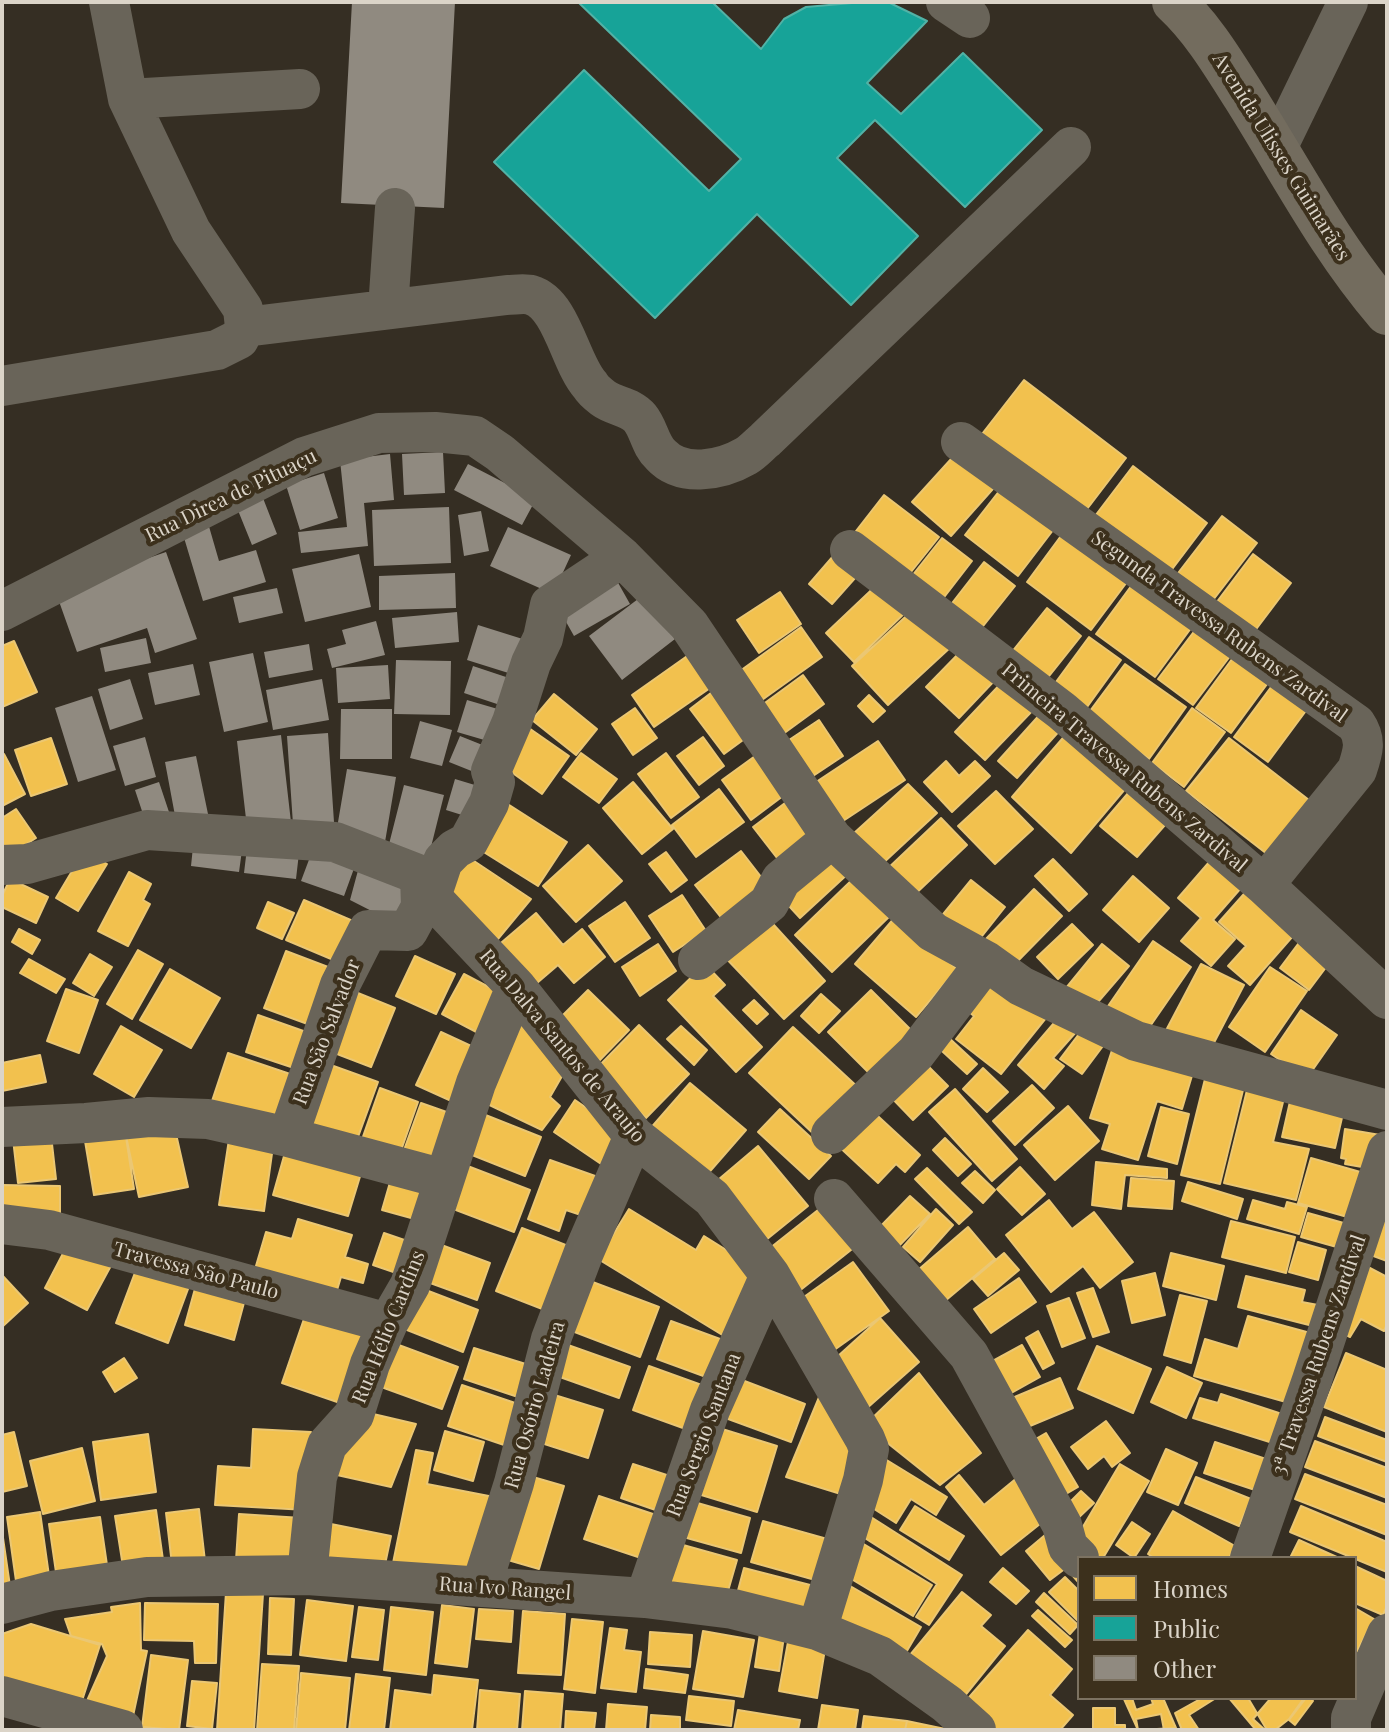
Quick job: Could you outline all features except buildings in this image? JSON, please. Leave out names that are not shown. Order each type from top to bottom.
[{"type":"main road","name":"Avenida Ulisses Guimarães","points":[[1174,2],[1206,37],[1350,268],[1387,313]]},
{"type":"street","points":[[2,386],[217,350],[239,339],[245,327],[243,309],[191,231],[128,99],[109,2]]},
{"type":"street","points":[[1277,148],[1348,2]]},
{"type":"street","points":[[128,99],[300,89]]},
{"type":"street","points":[[245,327],[507,295],[532,295],[550,309],[588,384],[604,400],[625,407],[641,419],[649,439],[662,457],[679,467],[700,470],[722,467],[747,456],[765,440],[1071,147]]},
{"type":"street","points":[[388,309],[395,208]]},
{"type":"street","name":"Rua Direa de Pituaçu","points":[[2,611],[304,457],[379,433],[435,432],[475,436],[500,453],[622,557]]},
{"type":"street","name":"Segunda Travessa Rubens Zardival","points":[[961,442],[1356,724],[1362,733],[1364,748],[1357,770],[1264,885]]},
{"type":"street","name":"Primeira Travessa Rubens Zardival","points":[[850,550],[1062,711],[1264,885],[1387,999]]},
{"type":"street","points":[[426,886],[443,861],[468,842],[489,803],[495,782],[491,771],[543,638],[550,605],[622,557],[689,625],[832,838],[933,932],[986,961],[1021,986],[1136,1041],[1387,1110]]},
{"type":"street","name":"Rua Dalva Santos de Araujo","points":[[2,865],[27,864],[147,830],[335,842],[426,886],[516,987],[634,1136],[712,1198],[770,1275],[869,1449],[859,1494],[817,1630]]},
{"type":"street","points":[[698,960],[769,903],[781,880],[832,838]]},
{"type":"street","name":"Rua São Salvador","points":[[288,1137],[340,985],[368,930],[408,931],[421,907],[426,886]]},
{"type":"street","points":[[831,1134],[916,1053],[986,961]]},
{"type":"street","name":"Rua Hélio Cardins","points":[[307,1575],[317,1477],[327,1445],[354,1415],[370,1364],[388,1323],[410,1285],[476,1083],[516,987]]},
{"type":"street","points":[[2,1127],[149,1117],[208,1119],[444,1179]]},
{"type":"street","name":"Rua Osório Ladeira","points":[[481,1587],[514,1483],[551,1339],[634,1136]]},
{"type":"street","name":"3ª Travessa Rubens Zardival","points":[[1251,1556],[1387,1151]]},
{"type":"street","points":[[834,1199],[969,1355],[1062,1525],[1068,1547],[1077,1556]]},
{"type":"street","name":"Travessa São Paulo","points":[[2,1224],[49,1230],[388,1323]]},
{"type":"street","name":"Rua Sergio Santana","points":[[645,1598],[710,1410],[770,1275]]},
{"type":"street","name":"Rua Ivo Rangel","points":[[2,1604],[51,1591],[147,1577],[307,1575],[645,1598],[733,1609],[817,1630],[880,1656],[947,1704],[976,1730]]},
{"type":"street","points":[[1348,1726],[1387,1634]]},
{"type":"street","points":[[13,1709],[123,1730]]}]
